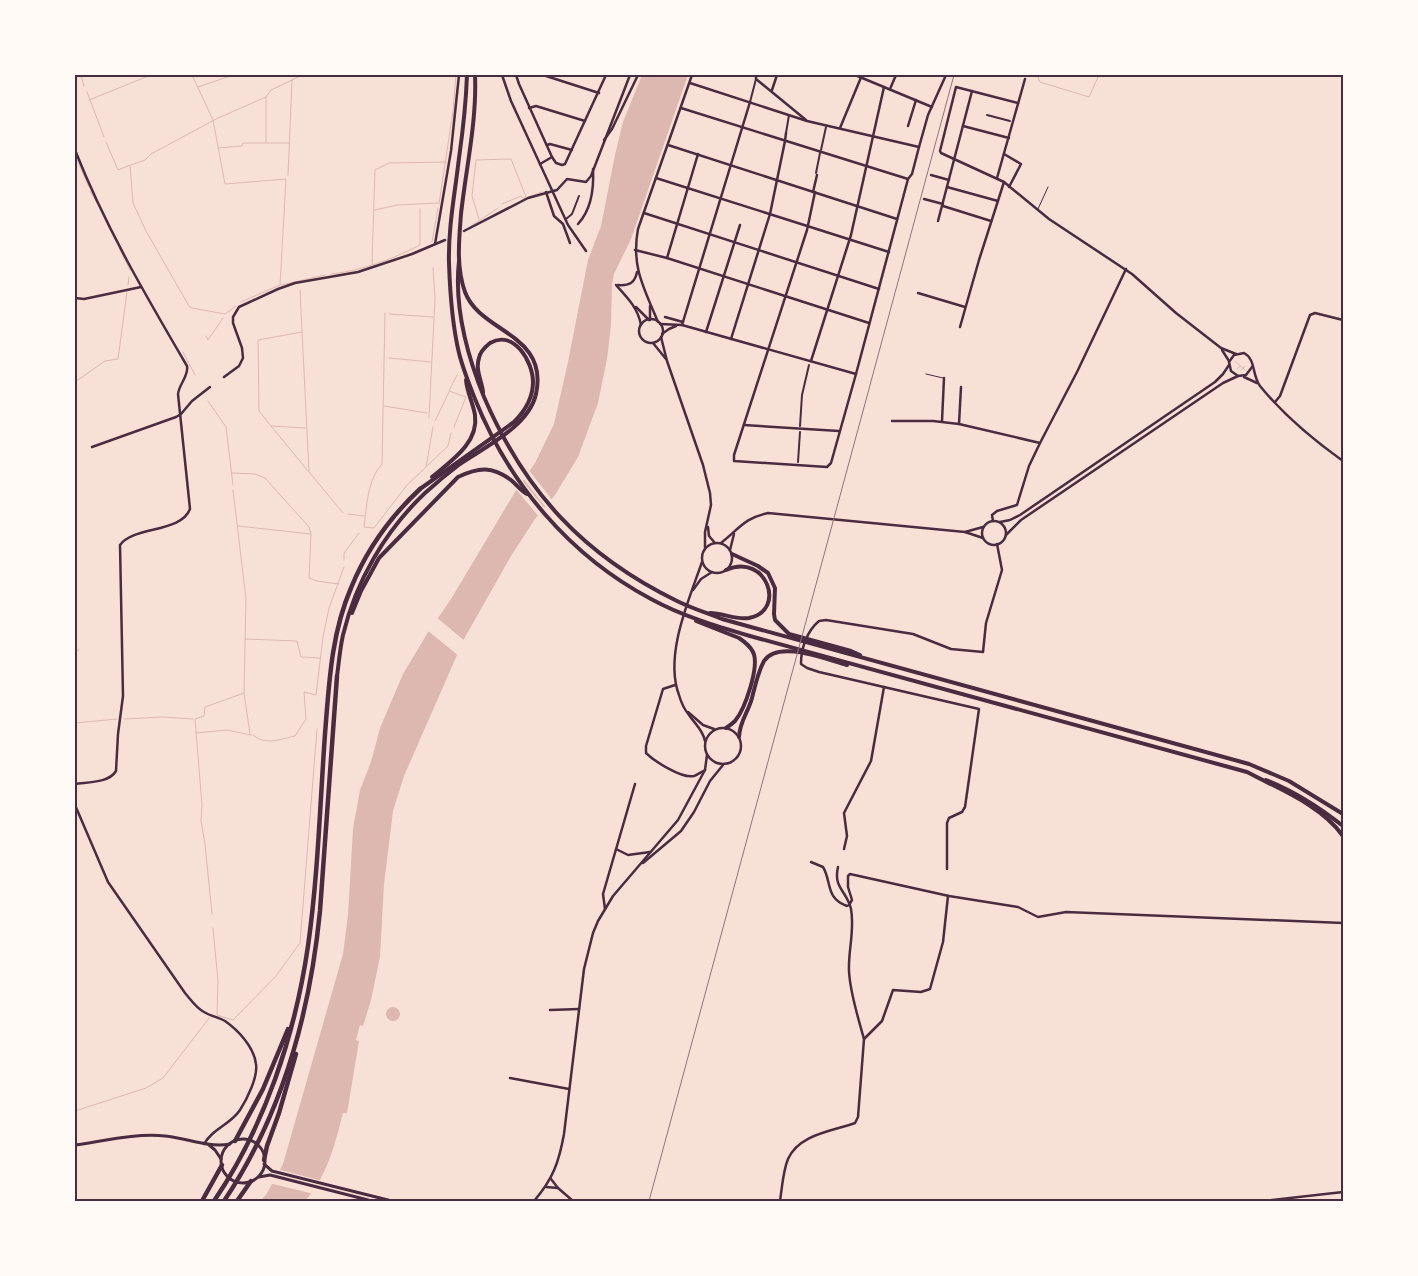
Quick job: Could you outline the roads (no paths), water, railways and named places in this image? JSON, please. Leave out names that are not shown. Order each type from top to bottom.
[{"type":"highway","points":[[214,1201],[240,1158],[272,1088],[288,1041],[294,1016],[312,910],[330,675],[336,636],[351,588],[369,552],[388,523],[420,489]]},
{"type":"highway","points":[[224,1201],[263,1129],[280,1090],[298,1038],[307,1002],[317,942],[337,676]]},
{"type":"highway","points":[[238,1140],[263,1089],[294,1016]]},
{"type":"highway","points":[[264,1162],[267,1146],[283,1101],[297,1050],[298,1038]]},
{"type":"highway","points":[[202,1201],[221,1163]]},
{"type":"highway","points":[[237,1201],[251,1181]]},
{"type":"main road","points":[[466,75],[460,155],[450,229],[449,260],[455,334],[466,377],[482,415],[496,444],[528,496]]},
{"type":"main road","points":[[477,75],[460,226],[457,275],[459,305],[467,348],[478,385],[499,429],[521,468],[560,519],[600,554],[636,579],[678,602],[722,619],[1249,764],[1310,792],[1343,815]]},
{"type":"main road","points":[[420,489],[515,424],[529,411],[536,394],[537,375],[533,360],[524,346],[509,332],[484,317],[470,302],[462,282],[459,261]]},
{"type":"main road","points":[[483,394],[478,367],[478,359],[482,351],[492,342],[499,340],[506,340],[518,346],[524,352],[529,362],[533,383],[529,401],[515,424]]},
{"type":"main road","points":[[420,489],[459,454],[473,433],[475,416],[466,377]]},
{"type":"main road","points":[[337,676],[343,636],[349,616],[358,590],[375,556],[394,528],[421,498],[477,450]]},
{"type":"main road","points":[[337,676],[351,617],[361,591],[379,558],[458,477],[473,470],[487,469],[502,474],[513,482],[555,527],[595,563],[651,600],[692,618],[750,636],[1247,772],[1286,788],[1316,806],[1343,826]]},
{"type":"main road","points":[[732,554],[758,566],[768,573],[775,588],[775,620],[789,634],[850,651],[871,660]]},
{"type":"main road","points":[[705,613],[719,613],[738,618],[749,618],[762,612],[768,602],[769,589],[763,576],[757,571],[742,566],[726,570]]},
{"type":"main road","points":[[692,618],[700,624],[739,638],[754,653],[755,666],[746,701],[736,720],[726,728]]},
{"type":"main road","points":[[739,737],[740,726],[751,703],[759,672],[765,659],[776,652],[790,650],[874,670]]},
{"type":"main road","points":[[1247,772],[1314,809],[1337,828],[1343,836]]},
{"type":"main road","points":[[75,1145],[134,1136],[163,1135],[206,1144],[230,1144]]},
{"type":"main road","points":[[221,1163],[224,1151],[230,1144],[238,1140],[253,1142],[262,1152],[264,1162],[263,1170],[258,1177]]},
{"type":"main road","points":[[206,1144],[215,1150],[223,1171],[234,1181],[245,1183],[258,1177],[270,1175],[392,1201]]},
{"type":"main road","points":[[264,1162],[272,1171],[372,1201]]},
{"type":"street","points":[[435,244],[456,114],[459,75]]},
{"type":"street","points":[[502,75],[510,101],[566,219],[586,251]]},
{"type":"street","points":[[516,75],[546,145],[552,157],[560,165],[565,164],[606,75]]},
{"type":"street","points":[[543,75],[598,93]]},
{"type":"street","points":[[464,231],[528,198],[558,189],[567,179],[586,182],[630,75]]},
{"type":"street","points":[[603,142],[612,129],[638,75]]},
{"type":"street","points":[[683,323],[659,323],[649,320],[616,285],[626,286],[636,278],[635,250],[638,229],[692,75]]},
{"type":"street","points":[[772,90],[777,75]]},
{"type":"street","points":[[855,75],[932,107]]},
{"type":"street","points":[[890,89],[896,75]]},
{"type":"street","points":[[826,127],[820,151],[808,227],[733,459],[736,462],[825,467],[831,463],[908,179],[912,174],[932,107],[946,75]]},
{"type":"street","points":[[840,128],[861,76]]},
{"type":"street","points":[[683,323],[743,127],[756,77],[807,121]]},
{"type":"street","points":[[997,178],[1025,79]]},
{"type":"street","points":[[690,83],[807,121],[919,147]]},
{"type":"street","points":[[811,361],[849,240],[884,86]]},
{"type":"street","points":[[1018,104],[956,87],[940,150],[941,153],[1004,182],[1049,219],[1126,269],[1176,313],[1221,348],[1248,356],[1259,384],[1311,435],[1343,461]]},
{"type":"street","points":[[938,221],[972,91]]},
{"type":"street","points":[[908,126],[916,100]]},
{"type":"street","points":[[529,108],[536,106],[585,121]]},
{"type":"street","points":[[681,108],[908,179]]},
{"type":"street","points":[[731,339],[770,214],[789,115]]},
{"type":"street","points":[[986,115],[1010,121]]},
{"type":"street","points":[[963,126],[1009,138]]},
{"type":"street","points":[[546,145],[550,144],[572,150]]},
{"type":"street","points":[[668,145],[898,219]]},
{"type":"street","points":[[75,150],[84,173],[141,287],[187,366],[187,372],[178,394],[190,510],[180,520],[128,537],[120,545],[123,696],[116,771],[114,775],[106,779],[75,784]]},
{"type":"street","points":[[667,258],[698,154]]},
{"type":"street","points":[[1004,154],[1021,164],[1009,187]]},
{"type":"street","points":[[540,164],[552,157]]},
{"type":"street","points":[[578,224],[589,207],[593,186],[593,168]]},
{"type":"street","points":[[931,175],[949,180]]},
{"type":"street","points":[[656,178],[889,252]]},
{"type":"street","points":[[960,327],[1004,182]]},
{"type":"street","points":[[947,187],[998,201]]},
{"type":"street","points":[[546,192],[554,216],[563,224],[570,243]]},
{"type":"street","points":[[566,219],[572,214],[579,196]]},
{"type":"street","points":[[924,199],[992,221]]},
{"type":"street","points":[[644,213],[879,288]]},
{"type":"street","points":[[706,332],[740,225]]},
{"type":"street","points":[[224,378],[239,366],[243,358],[242,348],[233,323],[233,317],[238,307],[278,289],[358,272],[412,254],[445,240]]},
{"type":"street","points":[[635,250],[667,258],[869,323]]},
{"type":"street","points":[[993,521],[992,515],[997,511],[1017,505],[1029,466],[1077,372],[1126,269]]},
{"type":"street","points":[[534,1201],[551,1179],[560,1153],[570,1089],[579,1009],[588,950],[594,930],[613,896],[678,820],[705,770],[705,741],[701,731],[684,708],[675,685],[673,660],[691,592],[702,562],[711,505],[710,493],[703,465],[667,361],[659,323],[637,270]]},
{"type":"street","points":[[75,298],[84,299],[141,287]]},
{"type":"street","points":[[918,293],[965,307]]},
{"type":"street","points":[[633,305],[639,315],[641,325],[639,332],[642,339],[645,342],[653,343],[667,361]]},
{"type":"street","points":[[649,320],[650,305]]},
{"type":"street","points":[[1276,402],[1280,396],[1310,315],[1315,313],[1343,320]]},
{"type":"street","points":[[665,316],[706,332],[856,374]]},
{"type":"street","points":[[641,325],[649,320]]},
{"type":"street","points":[[653,343],[668,329],[683,323]]},
{"type":"street","points":[[1221,348],[1229,363],[1231,372],[1238,376]]},
{"type":"street","points":[[965,532],[983,527],[993,521],[1010,520],[1020,514],[1215,382],[1223,374],[1236,354]]},
{"type":"street","points":[[800,426],[802,395],[809,365]]},
{"type":"street","points":[[721,543],[752,517],[768,513],[965,532],[983,538],[989,544],[996,544],[1003,541],[1013,526],[1056,496],[1223,383],[1238,376],[1248,374],[1252,367]]},
{"type":"street","points":[[1242,376],[1259,384]]},
{"type":"street","points":[[942,422],[944,378]]},
{"type":"street","points":[[92,447],[181,414],[192,401],[210,387]]},
{"type":"street","points":[[960,424],[961,387]]},
{"type":"street","points":[[892,421],[960,424],[1040,443]]},
{"type":"street","points":[[744,426],[840,431]]},
{"type":"street","points":[[798,462],[800,432]]},
{"type":"street","points":[[1000,522],[1005,528],[1006,535]]},
{"type":"street","points":[[707,523],[709,536],[715,543]]},
{"type":"street","points":[[983,527],[983,538]]},
{"type":"street","points":[[730,550],[735,532]]},
{"type":"street","points":[[702,562],[707,570],[717,573],[726,570],[731,563],[732,554],[730,550],[721,543],[715,543],[705,548]]},
{"type":"street","points":[[947,869],[948,818],[962,812],[965,807],[979,709],[807,668],[801,664],[801,658],[808,633],[819,621],[826,620],[913,634],[950,649],[982,652],[986,623],[1002,570],[996,544]]},
{"type":"street","points":[[691,592],[702,579],[712,572]]},
{"type":"street","points":[[675,685],[663,688],[646,746],[646,753],[653,760],[684,776],[693,776],[705,770]]},
{"type":"street","points":[[844,849],[847,836],[844,813],[871,761],[884,686]]},
{"type":"street","points":[[684,708],[702,725],[716,729],[726,728],[736,733],[739,737],[741,750],[739,756],[729,764],[723,765],[713,762],[706,755]]},
{"type":"street","points":[[705,741],[711,732],[716,729]]},
{"type":"street","points":[[638,868],[681,831],[694,812],[710,781],[723,765]]},
{"type":"street","points":[[605,909],[603,894],[635,784]]},
{"type":"street","points":[[75,805],[108,882],[185,993],[193,1004],[203,1012],[225,1021],[242,1037],[254,1055],[256,1070],[242,1105],[232,1119],[212,1132],[206,1144]]},
{"type":"street","points":[[616,849],[628,855],[651,852]]},
{"type":"street","points":[[811,862],[824,870],[827,884],[834,897],[844,905],[849,905]]},
{"type":"street","points":[[780,1201],[787,1160],[794,1149],[809,1138],[855,1123],[858,1117],[864,1038],[850,983],[849,961],[852,930],[849,905],[846,896],[837,884],[838,867]]},
{"type":"street","points":[[849,905],[852,900],[848,881],[850,874],[948,896],[1018,907],[1038,916],[1066,912],[1343,923]]},
{"type":"street","points":[[864,1038],[882,1021],[893,990],[921,992],[930,989],[943,942],[948,896]]},
{"type":"street","points":[[550,1010],[579,1009]]},
{"type":"street","points":[[510,1078],[570,1089]]},
{"type":"street","points":[[551,1179],[558,1188],[574,1201]]},
{"type":"street","points":[[546,1187],[558,1188]]},
{"type":"street","points":[[1263,1201],[1343,1192]]},
{"type":"lane","points":[[1037,210],[1048,187]]},
{"type":"lane","points":[[926,374],[944,378]]},
{"type":"waterway","points":[[81,75],[84,86]]},
{"type":"waterway","points":[[89,100],[151,75]]},
{"type":"waterway","points":[[192,75],[213,120],[225,184],[286,179],[280,285],[241,302]]},
{"type":"waterway","points":[[198,87],[233,75]]},
{"type":"waterway","points":[[288,175],[292,80],[303,75]]},
{"type":"waterway","points":[[439,204],[453,111],[456,75]]},
{"type":"waterway","points":[[1037,75],[1040,82],[1089,97],[1099,75]]},
{"type":"waterway","points":[[131,165],[145,160],[151,154],[216,119],[266,97],[271,90],[292,80]]},
{"type":"waterway","points":[[87,92],[104,137]]},
{"type":"waterway","points":[[266,97],[266,142]]},
{"type":"waterway","points":[[106,142],[118,170],[130,165],[133,203],[146,231],[189,306],[225,314],[236,306]]},
{"type":"waterway","points":[[218,148],[242,146],[243,143],[289,143]]},
{"type":"waterway","points":[[75,155],[89,187]]},
{"type":"waterway","points":[[479,219],[472,196],[476,160],[511,159],[526,197]]},
{"type":"waterway","points":[[372,264],[375,170],[389,163],[446,162]]},
{"type":"waterway","points":[[90,191],[97,203]]},
{"type":"waterway","points":[[529,197],[542,192]]},
{"type":"waterway","points":[[502,204],[521,196],[525,198]]},
{"type":"waterway","points":[[375,210],[397,205],[438,203]]},
{"type":"waterway","points":[[432,242],[438,208]]},
{"type":"waterway","points":[[471,226],[498,208]]},
{"type":"waterway","points":[[331,274],[377,264],[420,245],[420,209]]},
{"type":"waterway","points":[[119,248],[130,270]]},
{"type":"waterway","points":[[429,418],[435,298],[433,268]]},
{"type":"waterway","points":[[281,285],[325,275]]},
{"type":"waterway","points":[[128,285],[129,277]]},
{"type":"waterway","points":[[300,290],[309,472],[343,513]]},
{"type":"waterway","points":[[75,382],[105,361],[118,359],[127,292]]},
{"type":"waterway","points":[[385,313],[382,464],[373,478],[367,502],[364,527],[374,528],[407,485],[426,467],[433,427]]},
{"type":"waterway","points":[[389,314],[433,317]]},
{"type":"waterway","points":[[206,336],[208,340],[223,318]]},
{"type":"waterway","points":[[302,332],[258,340],[259,411],[271,426],[305,428]]},
{"type":"waterway","points":[[183,352],[195,375]]},
{"type":"waterway","points":[[389,358],[431,362]]},
{"type":"waterway","points":[[1235,361],[1245,370]]},
{"type":"waterway","points":[[1237,369],[1240,366]]},
{"type":"waterway","points":[[1241,370],[1245,366]]},
{"type":"waterway","points":[[454,427],[466,397],[449,391],[457,375]]},
{"type":"waterway","points":[[435,421],[449,392]]},
{"type":"waterway","points":[[208,401],[226,427],[233,485]]},
{"type":"waterway","points":[[384,406],[427,413]]},
{"type":"waterway","points":[[271,426],[308,471]]},
{"type":"waterway","points":[[427,466],[448,446],[451,433]]},
{"type":"waterway","points":[[232,473],[255,474],[265,478],[309,527],[311,534],[309,578],[339,584]]},
{"type":"waterway","points":[[212,914],[201,821],[202,805],[195,719],[204,716],[205,707],[244,693],[246,599],[233,490]]},
{"type":"waterway","points":[[348,514],[364,516]]},
{"type":"waterway","points":[[238,526],[311,534]]},
{"type":"waterway","points":[[344,560],[344,553],[359,533]]},
{"type":"waterway","points":[[253,735],[268,741],[295,736],[306,719],[304,692],[316,695],[323,637],[329,608],[344,567]]},
{"type":"waterway","points":[[245,639],[297,641],[301,657],[320,658]]},
{"type":"waterway","points":[[75,651],[79,650]]},
{"type":"waterway","points":[[244,693],[250,734]]},
{"type":"waterway","points":[[124,719],[163,717],[193,719]]},
{"type":"waterway","points":[[75,723],[117,719]]},
{"type":"waterway","points":[[213,928],[218,981],[217,1015],[233,1020],[276,976],[300,943],[317,729]]},
{"type":"waterway","points":[[196,733],[227,730],[251,735]]},
{"type":"waterway","points":[[75,1111],[146,1088],[163,1078],[210,1017]]},
{"type":"railway","points":[[649,1201],[954,75]]}]
